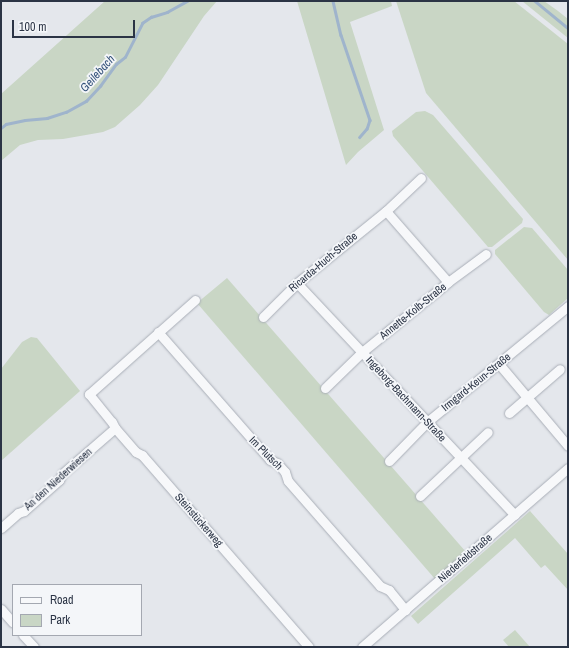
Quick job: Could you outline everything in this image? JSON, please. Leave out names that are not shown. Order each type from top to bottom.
[{"type":"street","name":"Ricarda-Huch-Straße","points":[[263,317],[297,282],[386,211],[422,178]]},
{"type":"street","points":[[386,211],[448,282]]},
{"type":"street","name":"Annette-Kolb-Straße","points":[[325,388],[362,352],[448,282],[486,254]]},
{"type":"street","name":"Ingeborg-Bachmann-Straße","points":[[297,282],[515,515]]},
{"type":"street","points":[[158,332],[195,300]]},
{"type":"street","name":"Irmgard-Keun-Straße","points":[[389,461],[427,422],[568,306]]},
{"type":"street","name":"Steinstückerweg","points":[[158,332],[89,394],[112,422],[115,428],[136,452],[142,456],[309,647]]},
{"type":"street","name":"Im Plutsch","points":[[158,332],[270,460],[276,463],[285,472],[288,482],[380,586],[389,590],[405,610]]},
{"type":"street","points":[[499,364],[568,446]]},
{"type":"street","points":[[509,413],[560,369]]},
{"type":"street","name":"An den Niederwiesen","points":[[1,528],[29,507],[59,480],[62,474],[115,428]]},
{"type":"street","points":[[420,496],[488,432]]},
{"type":"street","name":"Niederfeldstraße","points":[[362,647],[568,468]]},
{"type":"street","points":[[1,609],[12,622]]},
{"type":"street","points":[[24,636],[34,647]]},
{"type":"green space","points":[[105,1],[217,1],[204,16],[158,85],[140,105],[115,127],[103,132],[63,139],[38,140],[20,145],[1,161],[1,94]]},
{"type":"green space","points":[[297,1],[391,1],[392,6],[350,22],[384,130],[358,152],[346,165]]},
{"type":"green space","points":[[396,1],[514,1],[568,44],[568,260],[426,93]]},
{"type":"green space","points":[[522,1],[544,1],[568,19],[568,38]]},
{"type":"green space","points":[[425,111],[433,115],[523,219],[522,223],[492,247],[488,247],[393,136],[392,131],[416,112]]},
{"type":"green space","points":[[524,227],[532,228],[568,270],[568,298],[549,315],[544,312],[495,254],[495,250]]},
{"type":"green space","points":[[227,278],[466,552],[435,579],[197,303]]},
{"type":"green space","points":[[31,337],[37,338],[80,391],[1,461],[1,369],[22,342]]},
{"type":"green space","points":[[530,511],[568,554],[568,590],[545,565],[541,568],[515,538],[418,624],[411,616]]},
{"type":"green space","points":[[515,630],[530,647],[509,647],[503,640]]},
{"type":"waterway","name":"Geilebach","points":[[1,128],[6,124],[25,120],[47,118],[66,112],[86,101],[100,86],[116,64],[125,57],[142,23],[151,17],[167,12],[187,1]]},
{"type":"waterway","points":[[333,1],[341,35],[370,120],[367,129],[360,137]]},
{"type":"waterway","name":"Geilebach","points":[[535,1],[568,28]]}]
